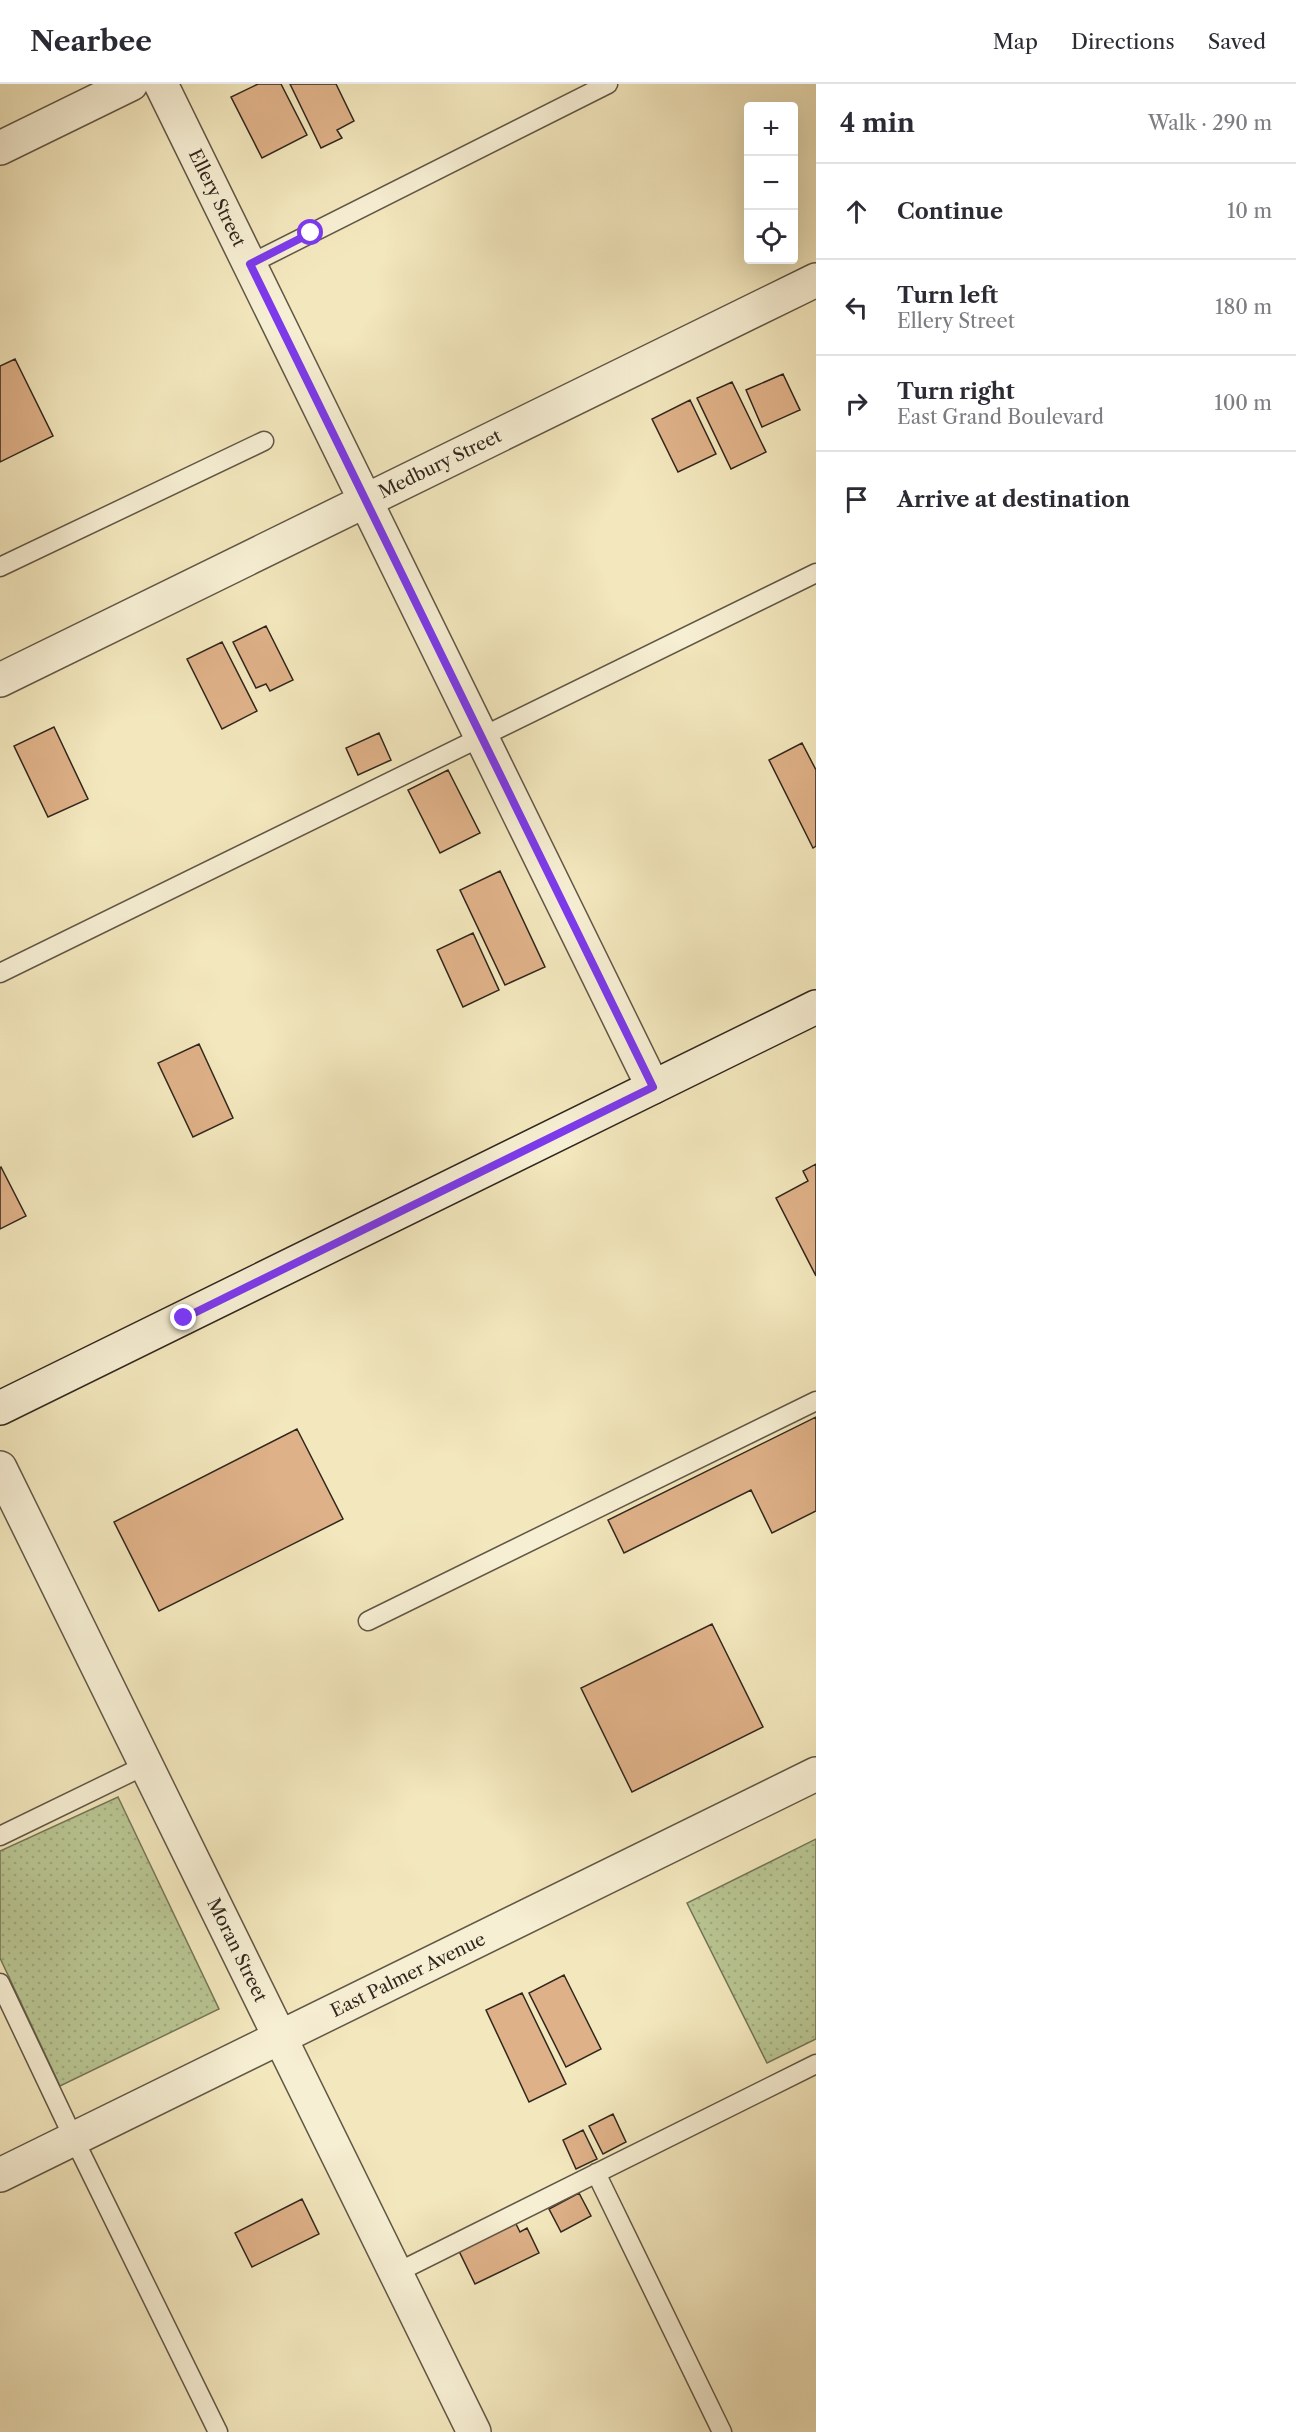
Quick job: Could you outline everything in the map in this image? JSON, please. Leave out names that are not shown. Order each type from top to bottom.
[{"type":"street","points":[[0,148],[132,84]]},
{"type":"street","name":"Ellery Street","points":[[161,84],[653,1087]]},
{"type":"street","name":"Medbury Street","points":[[0,680],[816,280]]},
{"type":"street","points":[[0,1408],[816,1007]]},
{"type":"street","name":"Moran Street","points":[[0,1468],[474,2432]]},
{"type":"street","name":"East Palmer Avenue","points":[[0,2175],[816,1774]]},
{"type":"lane","points":[[250,264],[608,84]]},
{"type":"lane","points":[[0,567],[264,441]]},
{"type":"lane","points":[[0,973],[481,735],[816,573]]},
{"type":"lane","points":[[368,1621],[816,1401]]},
{"type":"lane","points":[[0,1836],[146,1765]]},
{"type":"lane","points":[[0,1983],[218,2432]]},
{"type":"lane","points":[[396,2273],[816,2064]]},
{"type":"lane","points":[[596,2173],[722,2432]]},
{"type":"green space","points":[[118,1797],[219,2009],[60,2086],[0,1958],[0,1851]]},
{"type":"green space","points":[[816,1839],[816,2039],[767,2063],[687,1903]]},
{"type":"building","points":[[258,84],[281,84],[307,135],[262,158],[231,97]]},
{"type":"building","points":[[290,84],[336,84],[354,121],[337,130],[342,138],[321,148]]},
{"type":"building","points":[[15,359],[53,436],[0,462],[0,366]]},
{"type":"building","points":[[783,374],[800,410],[762,427],[746,390]]},
{"type":"building","points":[[732,382],[766,452],[731,469],[697,398]]},
{"type":"building","points":[[690,400],[716,454],[678,472],[652,419]]},
{"type":"building","points":[[266,626],[293,680],[270,691],[266,684],[256,688],[233,642]]},
{"type":"building","points":[[222,642],[257,711],[222,729],[187,659]]},
{"type":"building","points":[[54,727],[88,799],[48,817],[14,746]]},
{"type":"building","points":[[379,733],[391,760],[358,775],[346,748]]},
{"type":"building","points":[[802,743],[816,770],[816,846],[813,848],[769,760]]},
{"type":"building","points":[[448,770],[480,833],[440,853],[408,790]]},
{"type":"building","points":[[500,871],[545,967],[505,985],[460,890]]},
{"type":"building","points":[[473,933],[499,990],[463,1007],[437,950]]},
{"type":"building","points":[[199,1044],[233,1118],[193,1137],[158,1063]]},
{"type":"building","points":[[816,1164],[816,1276],[776,1198],[808,1181],[803,1171]]},
{"type":"building","points":[[0,1168],[26,1216],[0,1229]]},
{"type":"building","points":[[816,1417],[816,1511],[772,1533],[751,1490],[624,1553],[608,1520]]},
{"type":"building","points":[[297,1429],[343,1519],[159,1611],[114,1522]]},
{"type":"building","points":[[712,1624],[763,1727],[632,1792],[581,1688]]},
{"type":"building","points":[[564,1975],[601,2049],[566,2067],[529,1993]]},
{"type":"building","points":[[522,1993],[566,2084],[529,2102],[486,2010]]},
{"type":"building","points":[[613,2114],[626,2142],[603,2154],[589,2126]]},
{"type":"building","points":[[583,2130],[597,2159],[576,2169],[563,2140]]},
{"type":"building","points":[[579,2193],[591,2216],[561,2232],[549,2209]]},
{"type":"building","points":[[302,2199],[319,2234],[252,2267],[235,2233]]},
{"type":"building","points":[[515,2222],[520,2232],[527,2228],[539,2253],[475,2284],[458,2249]]},
{"type":"route","points":[[184,1318],[653,1087],[250,264],[311,233]]}]
